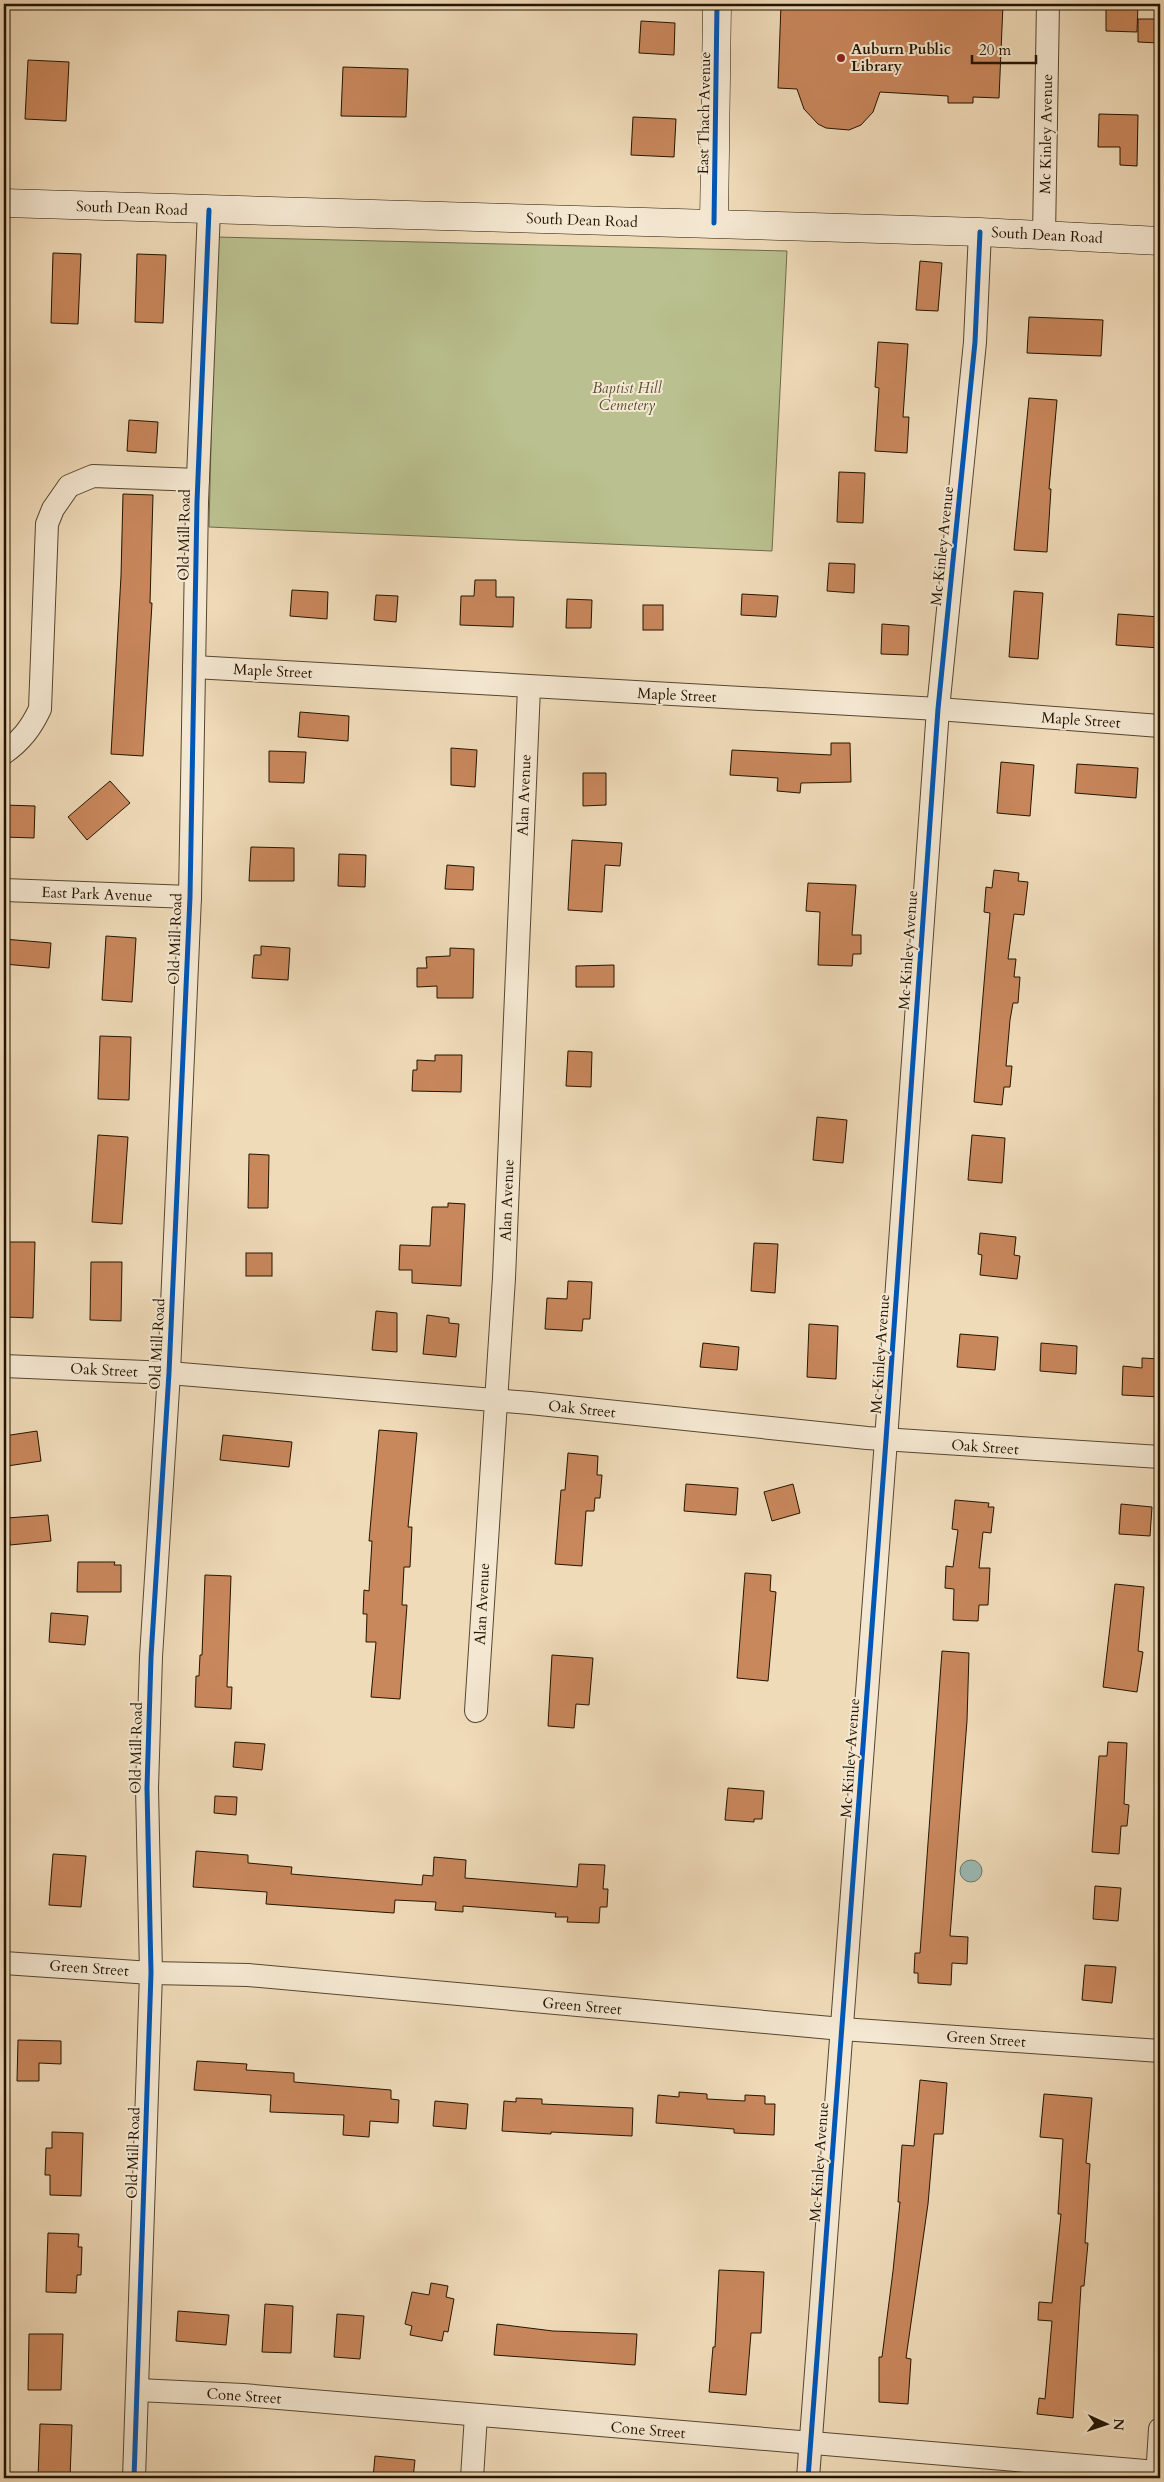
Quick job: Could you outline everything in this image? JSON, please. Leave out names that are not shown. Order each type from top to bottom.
[{"type":"street","name":"East Thach Avenue","points":[[714,223],[717,4]]},
{"type":"street","name":"Mc Kinley Avenue","points":[[1044,235],[1048,4]]},
{"type":"street","name":"South Dean Road","points":[[4,203],[714,223],[980,232],[1160,241]]},
{"type":"street","name":"Old Mill Road","points":[[134,2478],[151,1973],[147,1788],[151,1657],[169,1373],[190,897],[198,480],[209,210]]},
{"type":"street","name":"Mc Kinley Avenue","points":[[808,2478],[886,1440],[938,709],[974,342],[980,232]]},
{"type":"street","points":[[4,753],[19,742],[32,726],[40,709],[47,524],[61,495],[69,486],[79,480],[93,476],[198,480]]},
{"type":"street","name":"Maple Street","points":[[194,667],[529,688],[938,709],[1160,726]]},
{"type":"street","name":"Alan Avenue","points":[[476,1711],[504,1268],[529,688]]},
{"type":"street","name":"East Park Avenue","points":[[4,890],[190,897]]},
{"type":"street","name":"Oak Street","points":[[4,1366],[169,1373],[495,1400],[886,1440],[1160,1457]]},
{"type":"street","name":"Green Street","points":[[4,1963],[151,1973],[248,1975],[842,2030],[1160,2050]]},
{"type":"street","name":"Cone Street","points":[[138,2390],[243,2395],[811,2442],[1157,2475]]},
{"type":"street","points":[[472,2478],[476,2415]]},
{"type":"street","points":[[1157,2475],[1160,2429]]},
{"type":"green space","name":"Baptist Hill Cemetery","points":[[216,237],[787,251],[772,551],[209,527]]},
{"type":"water","points":[[967,1860],[975,1860],[982,1867],[982,1875],[975,1882],[967,1882],[960,1875],[960,1867]]},
{"type":"building","name":"Auburn Public Library","points":[[781,4],[1003,4],[999,98],[973,97],[973,103],[948,103],[948,96],[880,92],[873,112],[861,125],[849,130],[826,128],[818,124],[804,109],[797,89],[778,88]]},
{"type":"building","points":[[1106,4],[1138,4],[1137,32],[1106,31]]},
{"type":"building","points":[[1138,19],[1160,19],[1159,43],[1138,42]]},
{"type":"building","points":[[641,21],[675,23],[674,55],[639,53]]},
{"type":"building","points":[[28,60],[69,62],[66,121],[25,119]]},
{"type":"building","points":[[343,67],[408,69],[406,117],[341,116]]},
{"type":"building","points":[[1099,114],[1138,115],[1137,166],[1120,165],[1120,147],[1098,147]]},
{"type":"building","points":[[633,117],[676,119],[674,157],[631,155]]},
{"type":"building","points":[[53,253],[81,254],[78,324],[51,323]]},
{"type":"building","points":[[137,254],[166,255],[163,323],[135,322]]},
{"type":"building","points":[[920,261],[942,263],[938,311],[916,310]]},
{"type":"building","points":[[1029,317],[1103,320],[1101,356],[1027,353]]},
{"type":"building","points":[[878,342],[908,344],[903,417],[909,417],[907,453],[875,451],[879,388],[875,387]]},
{"type":"building","points":[[1029,398],[1057,400],[1049,489],[1051,489],[1047,552],[1014,550]]},
{"type":"building","points":[[129,420],[158,422],[156,453],[127,451]]},
{"type":"building","points":[[839,472],[865,473],[863,523],[837,522]]},
{"type":"building","points":[[123,494],[153,495],[150,603],[152,603],[143,756],[111,754],[121,576]]},
{"type":"building","points":[[829,563],[855,564],[854,593],[827,591]]},
{"type":"building","points":[[475,580],[496,580],[496,597],[514,597],[513,627],[460,625],[461,596],[474,596]]},
{"type":"building","points":[[292,590],[328,592],[327,619],[290,616]]},
{"type":"building","points":[[1014,591],[1043,593],[1038,659],[1009,657]]},
{"type":"building","points":[[742,594],[778,596],[776,617],[741,615]]},
{"type":"building","points":[[376,595],[398,596],[396,622],[374,620]]},
{"type":"building","points":[[567,599],[592,600],[591,628],[566,628]]},
{"type":"building","points":[[643,605],[663,605],[663,630],[643,630]]},
{"type":"building","points":[[1118,614],[1160,617],[1160,648],[1116,645]]},
{"type":"building","points":[[882,624],[909,626],[908,655],[881,654]]},
{"type":"building","points":[[300,712],[349,716],[348,741],[298,737]]},
{"type":"building","points":[[831,743],[850,743],[851,782],[801,783],[800,793],[777,791],[778,778],[730,775],[732,750],[831,755]]},
{"type":"building","points":[[451,748],[477,750],[475,787],[451,785]]},
{"type":"building","points":[[269,751],[306,752],[304,783],[269,782]]},
{"type":"building","points":[[1001,762],[1034,765],[1030,816],[997,813]]},
{"type":"building","points":[[1077,764],[1138,768],[1136,798],[1075,793]]},
{"type":"building","points":[[583,773],[606,773],[606,805],[583,806]]},
{"type":"building","points":[[110,781],[130,803],[87,840],[68,817]]},
{"type":"building","points":[[4,805],[35,806],[34,838],[4,837]]},
{"type":"building","points":[[572,840],[622,843],[620,866],[605,865],[602,912],[568,910]]},
{"type":"building","points":[[251,847],[294,848],[294,881],[249,881]]},
{"type":"building","points":[[339,854],[366,855],[365,887],[338,886]]},
{"type":"building","points":[[447,865],[474,867],[473,890],[445,889]]},
{"type":"building","points":[[994,870],[1019,873],[1018,881],[1028,882],[1024,915],[1014,914],[1008,959],[1016,959],[1014,977],[1020,977],[1018,1003],[1013,1003],[1010,1020],[1006,1066],[1012,1066],[1010,1087],[1004,1087],[1002,1105],[974,1102],[990,913],[984,912],[986,887],[992,888]]},
{"type":"building","points":[[808,883],[856,885],[852,935],[861,935],[861,954],[853,954],[852,966],[818,965],[820,912],[806,911]]},
{"type":"building","points":[[106,936],[136,938],[132,1002],[102,1000]]},
{"type":"building","points":[[4,939],[51,943],[49,968],[4,964]]},
{"type":"building","points":[[261,946],[290,948],[288,980],[252,978],[254,955],[261,955]]},
{"type":"building","points":[[450,948],[474,949],[473,998],[437,998],[437,986],[417,987],[417,968],[427,968],[426,957],[450,956]]},
{"type":"building","points":[[614,965],[614,987],[576,987],[576,966]]},
{"type":"building","points":[[100,1036],[131,1037],[129,1100],[98,1099]]},
{"type":"building","points":[[568,1051],[592,1052],[591,1087],[566,1086]]},
{"type":"building","points":[[435,1055],[462,1055],[461,1092],[412,1091],[413,1070],[417,1070],[417,1060],[435,1061]]},
{"type":"building","points":[[817,1117],[847,1120],[843,1163],[813,1160]]},
{"type":"building","points":[[98,1135],[128,1137],[122,1224],[92,1222]]},
{"type":"building","points":[[972,1135],[1005,1138],[1002,1183],[968,1180]]},
{"type":"building","points":[[249,1154],[269,1155],[268,1208],[248,1208]]},
{"type":"building","points":[[448,1203],[465,1204],[461,1286],[412,1283],[412,1270],[399,1270],[400,1245],[430,1246],[432,1207],[448,1207]]},
{"type":"building","points":[[980,1233],[1016,1237],[1014,1255],[1020,1256],[1017,1279],[980,1275],[982,1255],[978,1254]]},
{"type":"building","points":[[7,1242],[35,1242],[33,1318],[6,1317]]},
{"type":"building","points":[[754,1243],[778,1244],[775,1293],[751,1291]]},
{"type":"building","points":[[246,1253],[272,1253],[272,1276],[246,1276]]},
{"type":"building","points":[[91,1262],[122,1262],[121,1321],[90,1320]]},
{"type":"building","points":[[568,1281],[592,1282],[590,1319],[583,1319],[582,1331],[545,1329],[547,1298],[567,1299]]},
{"type":"building","points":[[376,1311],[397,1313],[397,1352],[372,1350]]},
{"type":"building","points":[[427,1315],[449,1318],[449,1323],[459,1324],[456,1357],[423,1354]]},
{"type":"building","points":[[809,1324],[838,1326],[836,1379],[807,1377]]},
{"type":"building","points":[[960,1334],[998,1337],[995,1370],[957,1367]]},
{"type":"building","points":[[703,1343],[739,1347],[737,1370],[700,1367]]},
{"type":"building","points":[[1041,1343],[1077,1346],[1076,1374],[1040,1371]]},
{"type":"building","points":[[1142,1358],[1160,1359],[1160,1397],[1122,1395],[1123,1366],[1142,1368]]},
{"type":"building","points":[[379,1430],[417,1433],[408,1527],[412,1527],[410,1567],[404,1567],[402,1605],[407,1605],[400,1699],[371,1697],[376,1642],[366,1642],[367,1614],[363,1614],[364,1590],[369,1591],[372,1541],[369,1541]]},
{"type":"building","points":[[37,1431],[41,1461],[7,1466],[4,1436]]},
{"type":"building","points":[[223,1435],[292,1442],[289,1467],[220,1460]]},
{"type":"building","points":[[568,1453],[598,1456],[597,1475],[602,1475],[600,1498],[595,1498],[594,1511],[586,1511],[582,1566],[555,1564],[561,1490],[565,1490]]},
{"type":"building","points":[[686,1484],[738,1488],[736,1515],[684,1511]]},
{"type":"building","points":[[793,1484],[800,1513],[772,1521],[764,1492]]},
{"type":"building","points":[[955,1500],[989,1503],[988,1507],[994,1507],[991,1533],[983,1532],[979,1568],[990,1568],[988,1605],[979,1605],[978,1621],[953,1620],[954,1589],[945,1588],[946,1566],[953,1567],[958,1530],[952,1529]]},
{"type":"building","points":[[1121,1504],[1152,1507],[1150,1536],[1119,1534]]},
{"type":"building","points":[[48,1515],[51,1541],[10,1545],[10,1541],[4,1542],[4,1522],[8,1522],[7,1518]]},
{"type":"building","points":[[78,1562],[115,1562],[114,1565],[121,1565],[121,1592],[77,1592]]},
{"type":"building","points":[[745,1573],[771,1575],[770,1591],[776,1592],[768,1681],[737,1678]]},
{"type":"building","points":[[205,1575],[231,1576],[227,1687],[232,1687],[231,1709],[195,1707],[196,1676],[199,1676],[200,1655],[202,1655]]},
{"type":"building","points":[[1115,1584],[1144,1587],[1138,1651],[1143,1652],[1137,1692],[1103,1687]]},
{"type":"building","points":[[51,1613],[88,1616],[85,1645],[49,1642]]},
{"type":"building","points":[[942,1651],[969,1653],[967,1721],[950,1936],[968,1937],[967,1964],[952,1963],[951,1985],[918,1983],[918,1973],[914,1973],[915,1953],[920,1953]]},
{"type":"building","points":[[552,1655],[593,1658],[589,1705],[576,1704],[574,1728],[548,1726]]},
{"type":"building","points":[[235,1742],[265,1744],[262,1770],[233,1767]]},
{"type":"building","points":[[1108,1742],[1127,1743],[1124,1804],[1129,1805],[1127,1826],[1121,1826],[1119,1854],[1092,1852],[1099,1756],[1107,1756]]},
{"type":"building","points":[[728,1788],[764,1791],[762,1819],[754,1819],[754,1822],[725,1820]]},
{"type":"building","points":[[215,1796],[237,1797],[236,1815],[214,1813]]},
{"type":"building","points":[[196,1851],[248,1855],[248,1863],[292,1867],[291,1874],[422,1885],[423,1875],[433,1876],[434,1857],[466,1860],[465,1878],[577,1887],[579,1864],[605,1865],[603,1889],[608,1889],[607,1907],[600,1907],[599,1923],[567,1922],[568,1917],[555,1917],[556,1913],[463,1906],[463,1912],[435,1910],[436,1902],[395,1900],[394,1913],[266,1904],[267,1892],[193,1887]]},
{"type":"building","points":[[53,1854],[86,1856],[81,1907],[49,1905]]},
{"type":"building","points":[[1095,1886],[1121,1888],[1118,1921],[1093,1919]]},
{"type":"building","points":[[1085,1965],[1116,1967],[1112,2003],[1082,2000]]},
{"type":"building","points":[[18,2040],[61,2041],[61,2064],[39,2063],[39,2081],[17,2081]]},
{"type":"building","points":[[197,2061],[247,2064],[246,2070],[294,2073],[294,2082],[391,2090],[391,2099],[399,2100],[398,2123],[370,2121],[369,2137],[343,2135],[344,2115],[270,2112],[271,2095],[194,2090]]},
{"type":"building","points":[[920,2080],[947,2083],[943,2134],[934,2134],[928,2204],[906,2358],[911,2359],[908,2404],[879,2402],[879,2357],[882,2357],[893,2271],[900,2202],[898,2202],[902,2145],[914,2146]]},
{"type":"building","points":[[679,2092],[707,2094],[707,2099],[745,2101],[745,2095],[765,2096],[765,2104],[775,2104],[774,2135],[734,2133],[734,2129],[656,2123],[658,2095],[679,2097]]},
{"type":"building","points":[[1044,2094],[1092,2098],[1086,2163],[1090,2164],[1085,2243],[1088,2243],[1084,2286],[1081,2286],[1073,2418],[1037,2414],[1039,2398],[1045,2399],[1052,2321],[1038,2320],[1039,2302],[1052,2303],[1061,2214],[1058,2214],[1063,2139],[1040,2137]]},
{"type":"building","points":[[516,2098],[542,2099],[542,2104],[633,2108],[632,2136],[502,2131],[504,2101],[516,2102]]},
{"type":"building","points":[[435,2101],[468,2104],[466,2129],[433,2126]]},
{"type":"building","points":[[52,2132],[83,2133],[81,2196],[50,2195],[50,2175],[45,2175],[46,2148],[52,2148]]},
{"type":"building","points":[[48,2233],[79,2234],[78,2247],[82,2247],[81,2275],[77,2275],[76,2293],[46,2292]]},
{"type":"building","points":[[719,2270],[764,2272],[761,2333],[751,2333],[746,2395],[709,2392],[713,2347],[715,2347]]},
{"type":"building","points":[[431,2283],[448,2286],[446,2297],[454,2299],[448,2332],[444,2331],[442,2341],[410,2335],[412,2326],[405,2324],[412,2292],[429,2295]]},
{"type":"building","points":[[265,2304],[293,2306],[291,2353],[262,2352]]},
{"type":"building","points":[[178,2311],[229,2315],[226,2345],[176,2341]]},
{"type":"building","points":[[337,2314],[364,2316],[360,2359],[334,2357]]},
{"type":"building","points":[[497,2324],[553,2331],[637,2334],[635,2365],[494,2355]]},
{"type":"building","points":[[29,2334],[63,2334],[61,2390],[28,2390]]},
{"type":"building","points":[[40,2424],[72,2425],[70,2478],[38,2478]]},
{"type":"building","points":[[375,2456],[415,2460],[413,2478],[373,2478]]},
{"type":"cycle path","points":[[714,223],[717,4]]},
{"type":"cycle path","points":[[134,2478],[151,1973],[147,1788],[151,1657],[169,1373],[190,897],[197,502],[209,210]]},
{"type":"cycle path","points":[[808,2478],[886,1440],[938,709],[975,342],[980,232]]},
{"type":"place","name":"Auburn Public Library","points":[[841,58]]}]
